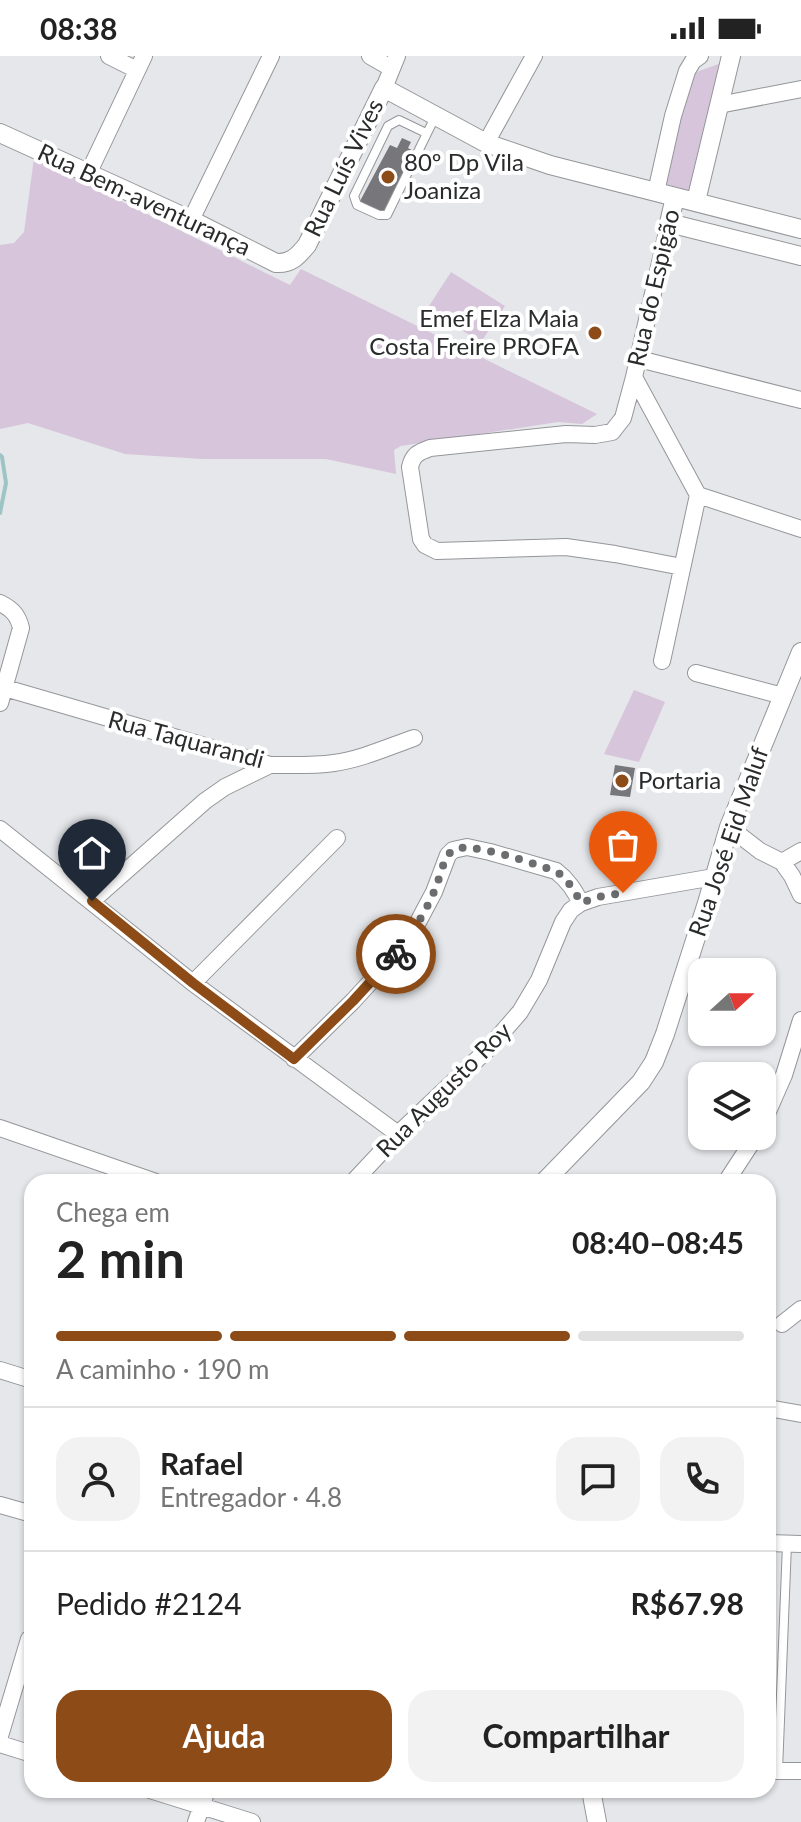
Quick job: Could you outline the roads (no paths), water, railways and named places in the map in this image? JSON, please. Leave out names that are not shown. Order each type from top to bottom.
[{"type":"street","points":[[88,174],[141,63],[109,56]]},
{"type":"street","points":[[191,220],[271,56]]},
{"type":"street","points":[[370,56],[394,62]]},
{"type":"street","points":[[486,143],[534,56]]},
{"type":"street","points":[[666,194],[673,116],[687,71],[700,56]]},
{"type":"street","points":[[696,201],[731,56]]},
{"type":"street","name":"Rua Luís Vives","points":[[288,262],[307,245],[394,62]]},
{"type":"street","points":[[384,88],[486,143],[550,165],[801,229]]},
{"type":"street","points":[[719,105],[801,89]]},
{"type":"street","name":"Rua Bem-aventurança","points":[[0,133],[191,220],[276,263],[288,262]]},
{"type":"street","name":"Rua do Espigão","points":[[666,194],[669,223],[634,377],[698,495]]},
{"type":"street","points":[[669,223],[801,256]]},
{"type":"street","points":[[639,359],[801,400]]},
{"type":"street","points":[[634,377],[623,418],[612,432],[445,446],[417,453],[410,467],[421,539],[437,551],[566,547],[682,567]]},
{"type":"street","points":[[662,661],[698,495],[801,529]]},
{"type":"street","points":[[0,603],[14,612],[21,628],[3,696]]},
{"type":"street","name":"Rua José Eid Maluf","points":[[552,1174],[641,1082],[654,1062],[729,827],[801,652]]},
{"type":"street","points":[[696,673],[783,696]]},
{"type":"street","name":"Rua Taquarandi","points":[[3,696],[270,765],[336,763],[414,738]]},
{"type":"street","points":[[92,901],[205,801],[225,787],[270,765]]},
{"type":"street","points":[[729,827],[760,851],[782,862],[801,895]]},
{"type":"street","points":[[0,829],[193,983],[398,1134]]},
{"type":"street","points":[[193,983],[337,838]]},
{"type":"street","points":[[294,1059],[397,953],[417,924],[453,850],[467,847],[556,871],[572,887],[576,907],[598,897],[714,877]]},
{"type":"street","points":[[782,862],[801,851]]},
{"type":"street","name":"Rua Augusto Roy","points":[[361,1174],[487,1050],[520,1012],[539,980],[563,922],[576,907]]},
{"type":"street","points":[[776,1095],[801,1020]]},
{"type":"street","points":[[0,1128],[133,1174]]},
{"type":"street","points":[[731,1174],[747,1150]]},
{"type":"street","points":[[782,1324],[801,1309]]},
{"type":"street","points":[[0,1370],[24,1378]]},
{"type":"street","points":[[776,1409],[801,1414]]},
{"type":"street","points":[[0,1505],[24,1512]]},
{"type":"street","points":[[0,1736],[24,1656]]},
{"type":"street","points":[[0,1744],[24,1752]]},
{"type":"street","points":[[776,1771],[801,1771]]},
{"type":"street","points":[[176,1798],[252,1822]]},
{"type":"street","points":[[592,1798],[597,1822]]},
{"type":"lane","points":[[426,133],[399,120],[388,126],[354,196],[357,205],[379,215],[387,215],[435,116]]},
{"type":"lane","points":[[776,1739],[794,1544]]},
{"type":"waterway","points":[[0,455],[6,483],[0,513]]},
{"type":"place","name":"80º Dp Vila Joaniza","points":[[388,177]]},
{"type":"place","name":"Emef Elza Maia Costa Freire PROFA","points":[[595,333]]},
{"type":"place","name":"Portaria","points":[[622,781]]}]
